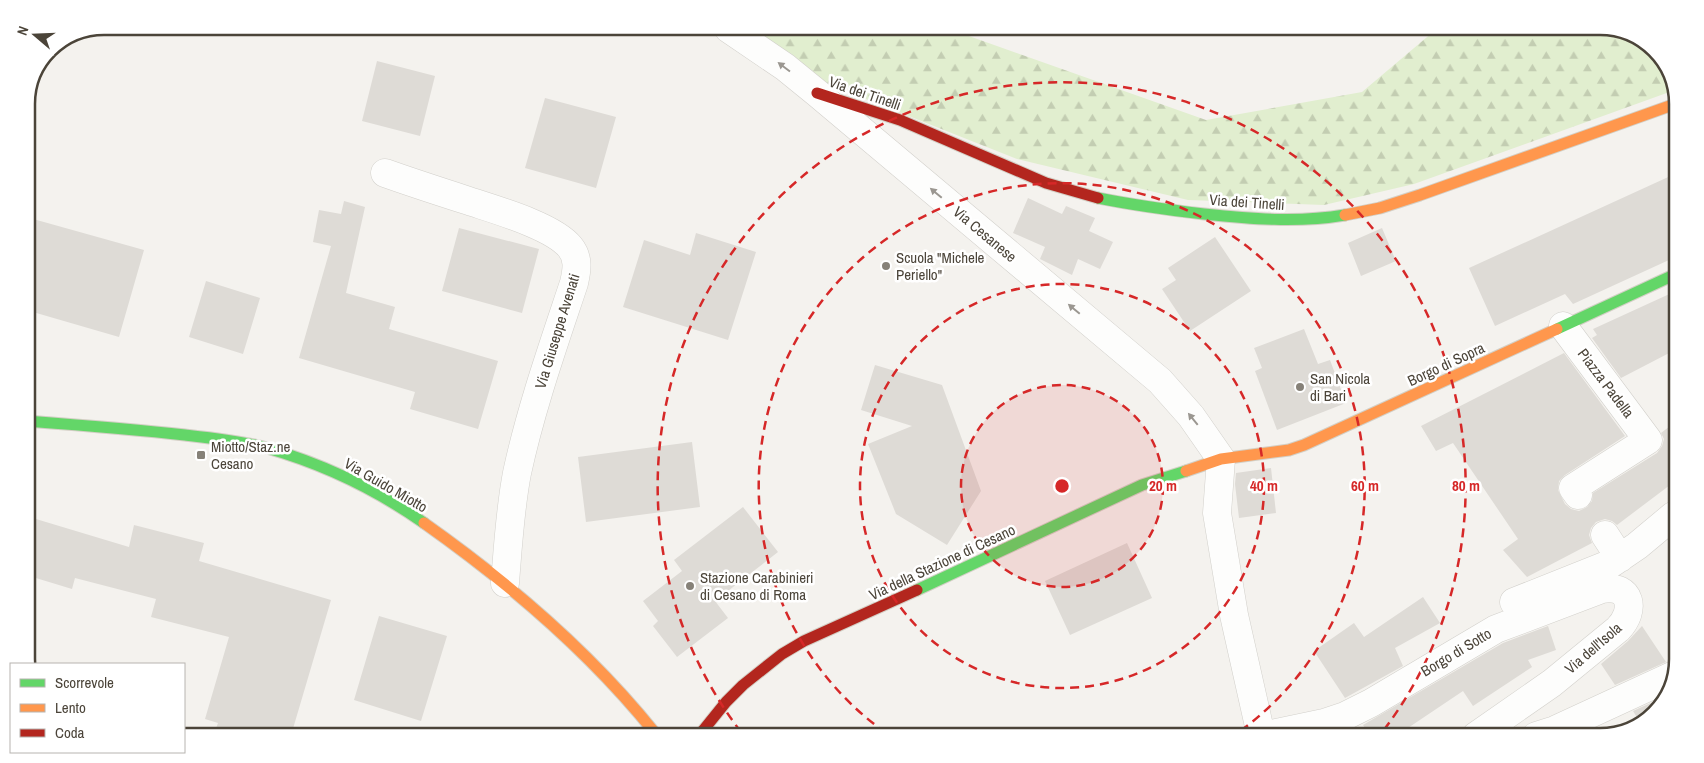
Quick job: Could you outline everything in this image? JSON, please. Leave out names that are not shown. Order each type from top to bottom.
[{"type":"street","name":"Via Cesanese","points":[[738,35],[785,67],[817,93],[1160,381],[1191,416],[1221,458]]},
{"type":"street","name":"Via dei Tinelli","points":[[817,93],[911,124],[1013,171],[1064,189],[1140,207],[1274,220],[1298,220],[1351,214],[1383,207],[1669,106]]},
{"type":"street","name":"Via Giuseppe Avenati","points":[[386,174],[520,218],[560,238],[571,248],[576,259],[577,270],[574,283],[533,407],[517,475],[509,525],[505,583]]},
{"type":"street","name":"Borgo di Sopra","points":[[1221,458],[1289,450],[1304,445],[1669,277]]},
{"type":"street","name":"Piazza Padella","points":[[1563,326],[1648,440],[1573,488],[1578,494]]},
{"type":"street","name":"Via Guido Miotto","points":[[35,422],[163,432],[233,441],[299,457],[356,482],[410,514],[505,583],[586,657],[622,693],[651,728]]},
{"type":"street","name":"Via della Stazione di Cesano","points":[[705,728],[743,685],[782,654],[804,641],[897,600],[1142,485],[1221,458]]},
{"type":"street","points":[[1221,458],[1217,513],[1234,615],[1259,728]]},
{"type":"street","name":"Borgo di Sotto","points":[[1300,728],[1345,716],[1371,703],[1496,628],[1493,618],[1496,610],[1499,608],[1600,569],[1620,558],[1669,519]]},
{"type":"street","points":[[1605,535],[1620,558]]},
{"type":"street","name":"Via dell'Isola","points":[[1487,728],[1552,683],[1618,629],[1626,620],[1629,608],[1626,595],[1622,591],[1610,588],[1602,589],[1496,628]]},
{"type":"street","points":[[1559,728],[1666,679]]},
{"type":"green space","points":[[755,35],[966,35],[1206,120],[1362,92],[1429,35],[1613,36],[1626,40],[1638,47],[1652,59],[1662,74],[1668,92],[1414,184],[1324,205],[1188,200],[1017,159],[823,82]]},
{"type":"building","points":[[377,61],[435,76],[420,136],[362,121]]},
{"type":"building","points":[[545,98],[616,117],[596,188],[525,168]]},
{"type":"building","points":[[1669,177],[1669,260],[1573,304],[1565,294],[1495,326],[1469,268]]},
{"type":"building","points":[[1028,198],[1062,214],[1066,206],[1095,218],[1089,231],[1113,242],[1100,269],[1078,259],[1072,275],[1040,259],[1045,247],[1013,233]]},
{"type":"building","points":[[344,201],[365,207],[346,293],[395,307],[389,329],[498,361],[478,429],[410,409],[415,392],[299,358],[331,246],[313,242],[319,210],[341,214]]},
{"type":"building","points":[[35,220],[144,250],[119,337],[35,313]]},
{"type":"building","points":[[459,228],[539,249],[522,313],[442,291]]},
{"type":"building","points":[[1382,228],[1396,261],[1361,276],[1348,243]]},
{"type":"building","points":[[696,233],[756,252],[728,340],[623,307],[644,240],[690,255]]},
{"type":"building","points":[[1215,237],[1251,291],[1190,331],[1162,289],[1176,280],[1168,268]]},
{"type":"building","points":[[206,281],[260,298],[243,354],[189,337]]},
{"type":"building","points":[[1669,294],[1669,353],[1621,378],[1592,338],[1597,335],[1593,329]]},
{"type":"building","name":"San Nicola di Bari","points":[[1304,329],[1318,364],[1330,360],[1346,403],[1277,430],[1255,371],[1262,368],[1254,348]]},
{"type":"building","points":[[1564,353],[1625,436],[1565,475],[1559,481],[1558,490],[1565,504],[1571,509],[1579,511],[1587,507],[1592,501],[1593,493],[1657,453],[1664,439],[1661,433],[1669,427],[1669,486],[1617,525],[1605,519],[1596,522],[1591,528],[1589,535],[1592,543],[1527,577],[1503,550],[1518,539],[1453,443],[1436,451],[1421,426]]},
{"type":"building","points":[[875,365],[942,385],[981,491],[947,545],[896,514],[868,444],[912,426],[861,410]]},
{"type":"building","points":[[692,442],[700,507],[586,522],[578,457]]},
{"type":"building","points":[[1271,468],[1276,513],[1239,518],[1235,484],[1236,473]]},
{"type":"building","name":"Stazione Carabinieri di Cesano di Roma","points":[[743,507],[778,552],[715,601],[728,618],[677,657],[653,626],[658,621],[643,601],[682,571],[674,560]]},
{"type":"building","points":[[35,519],[129,547],[134,525],[204,543],[199,561],[331,600],[293,728],[216,728],[218,723],[205,719],[229,637],[151,617],[156,599],[75,578],[72,589],[35,578]]},
{"type":"building","points":[[1127,543],[1152,598],[1070,635],[1045,581]]},
{"type":"building","points":[[1423,597],[1440,623],[1395,648],[1403,666],[1345,698],[1314,651],[1354,623],[1364,637]]},
{"type":"building","points":[[379,616],[447,636],[421,721],[354,700]]},
{"type":"building","points":[[1548,626],[1556,650],[1528,660],[1532,667],[1473,706],[1463,691],[1408,728],[1365,728],[1363,725],[1503,643]]},
{"type":"building","points":[[1642,626],[1666,662],[1615,685],[1601,664]]},
{"type":"building","points":[[1654,702],[1637,717],[1633,711]]},
{"type":"traffic: fast","points":[[1098,198],[1178,211],[1257,219],[1292,220],[1345,215]]},
{"type":"traffic: fast","points":[[1557,329],[1669,277]]},
{"type":"traffic: fast","points":[[35,422],[195,436],[267,448],[288,454],[349,479],[388,500],[424,523]]},
{"type":"traffic: fast","points":[[917,590],[1142,485],[1186,471]]},
{"type":"traffic: slow","points":[[1345,215],[1380,208],[1420,195],[1669,106]]},
{"type":"traffic: slow","points":[[1186,471],[1221,459],[1289,450],[1304,445],[1557,329]]},
{"type":"traffic: slow","points":[[424,523],[487,570],[547,620],[603,674],[651,728]]},
{"type":"traffic: jam","points":[[817,93],[900,120],[1046,183],[1098,198]]},
{"type":"traffic: jam","points":[[705,728],[743,685],[782,654],[804,641],[917,590]]},
{"type":"place","name":"Scuola \"Michele Periello\"","points":[[886,266]]},
{"type":"place","name":"San Nicola di Bari","points":[[1300,387]]},
{"type":"place","name":"Miotto/Staz.ne Cesano","points":[[201,455]]},
{"type":"place","name":"Stazione Carabinieri di Cesano di Roma","points":[[690,586]]}]
